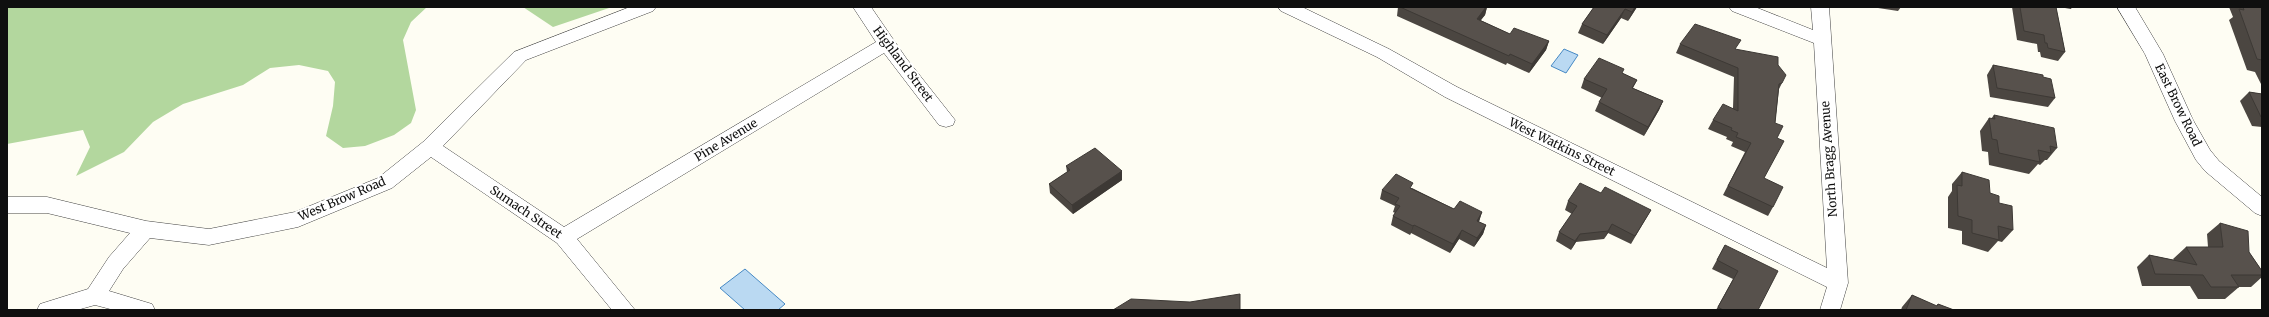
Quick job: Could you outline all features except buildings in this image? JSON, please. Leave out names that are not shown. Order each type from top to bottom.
[{"type":"street","name":"West Brow Road","points":[[7,204],[47,205],[146,229],[209,236],[298,219],[385,183],[430,147],[520,56],[647,7]]},
{"type":"street","name":"Highland Street","points":[[862,7],[888,43],[900,63],[946,120]]},
{"type":"street","name":"West Watkins Street","points":[[1287,7],[1382,53],[1451,92],[1838,283]]},
{"type":"street","points":[[1738,7],[1822,40]]},
{"type":"street","name":"North Bragg Avenue","points":[[1820,7],[1838,283],[1830,310]]},
{"type":"street","name":"East Brow Road","points":[[2126,7],[2154,54],[2184,121],[2203,155],[2212,166],[2262,208]]},
{"type":"street","name":"Pine Avenue","points":[[564,237],[888,43]]},
{"type":"street","name":"Sumach Street","points":[[430,147],[564,237],[625,310]]},
{"type":"street","points":[[95,296],[116,263],[146,229]]},
{"type":"street","points":[[47,310],[95,296],[145,310]]},
{"type":"green space","points":[[7,7],[427,7],[411,22],[403,40],[416,110],[411,123],[394,135],[365,146],[343,148],[326,136],[333,106],[335,82],[328,71],[299,65],[270,68],[243,85],[183,104],[153,122],[124,152],[76,176],[90,147],[83,130],[7,144]]},
{"type":"green space","points":[[523,7],[612,7],[553,27]]},
{"type":"water","points":[[1564,49],[1578,55],[1566,73],[1551,66]]},
{"type":"water","points":[[745,269],[785,304],[778,310],[745,310],[720,288]]}]
